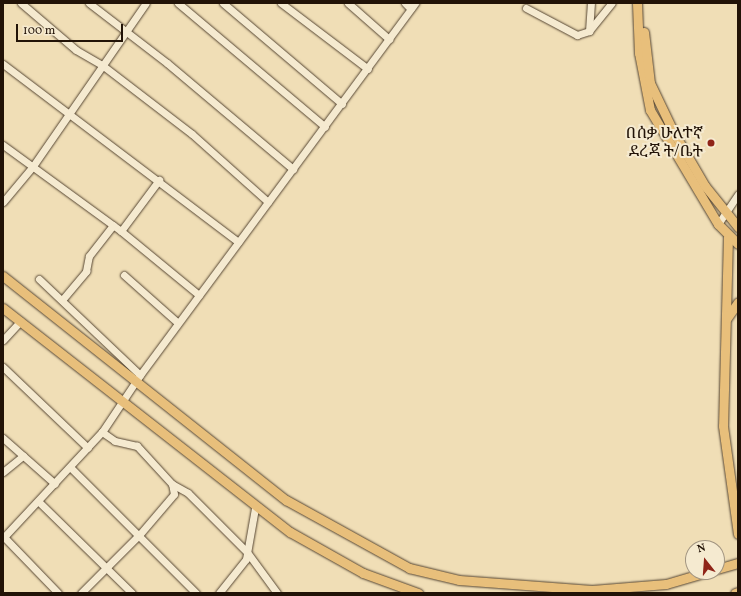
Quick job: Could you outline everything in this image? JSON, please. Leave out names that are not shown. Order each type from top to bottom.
[{"type":"main road","points":[[638,3],[639,53],[650,110],[718,224],[728,237],[738,244]]},
{"type":"main road","points":[[642,3],[650,83],[674,133],[724,215],[738,227]]},
{"type":"main road","points":[[728,237],[723,426],[738,534]]},
{"type":"main road","points":[[3,276],[138,378],[286,500],[409,568],[459,580],[592,590],[666,584],[685,578]]},
{"type":"main road","points":[[727,318],[738,302]]},
{"type":"main road","points":[[3,308],[122,400],[255,508],[330,556],[363,573],[418,593]]},
{"type":"main road","points":[[725,567],[738,563]]},
{"type":"street","points":[[21,3],[76,50],[102,65],[192,134],[268,202]]},
{"type":"street","points":[[89,3],[126,35],[167,63],[293,169]]},
{"type":"street","points":[[3,202],[33,166],[67,114],[102,65],[126,35],[146,3]]},
{"type":"street","points":[[178,3],[325,127]]},
{"type":"street","points":[[223,3],[342,104]]},
{"type":"street","points":[[281,3],[368,70]]},
{"type":"street","points":[[348,3],[390,39]]},
{"type":"street","points":[[58,593],[4,538],[71,468],[102,432],[122,400],[178,323],[368,70],[413,6],[405,3]]},
{"type":"street","points":[[590,32],[591,3]]},
{"type":"street","points":[[526,8],[570,33],[590,32],[612,3]]},
{"type":"street","points":[[3,64],[67,114],[158,180],[238,242]]},
{"type":"street","points":[[3,144],[121,231],[199,295]]},
{"type":"street","points":[[121,231],[158,180]]},
{"type":"street","points":[[718,224],[738,194]]},
{"type":"street","points":[[62,300],[86,271],[89,256],[113,225]]},
{"type":"street","points":[[124,275],[178,323]]},
{"type":"street","points":[[39,279],[62,300],[138,378]]},
{"type":"street","points":[[3,340],[21,321]]},
{"type":"street","points":[[3,367],[88,448]]},
{"type":"street","points":[[102,432],[115,441],[137,446],[172,484],[188,493],[247,552],[277,593]]},
{"type":"street","points":[[3,438],[55,484]]},
{"type":"street","points":[[3,472],[23,456]]},
{"type":"street","points":[[71,468],[140,534],[196,593]]},
{"type":"street","points":[[81,593],[140,534],[173,498],[172,484]]},
{"type":"street","points":[[39,502],[132,593]]},
{"type":"street","points":[[219,593],[243,564],[247,552],[255,508]]},
{"type":"place","name":"በሰቃ ሁለተኛ ደረጃ ት/ቤት","points":[[711,143]]}]
